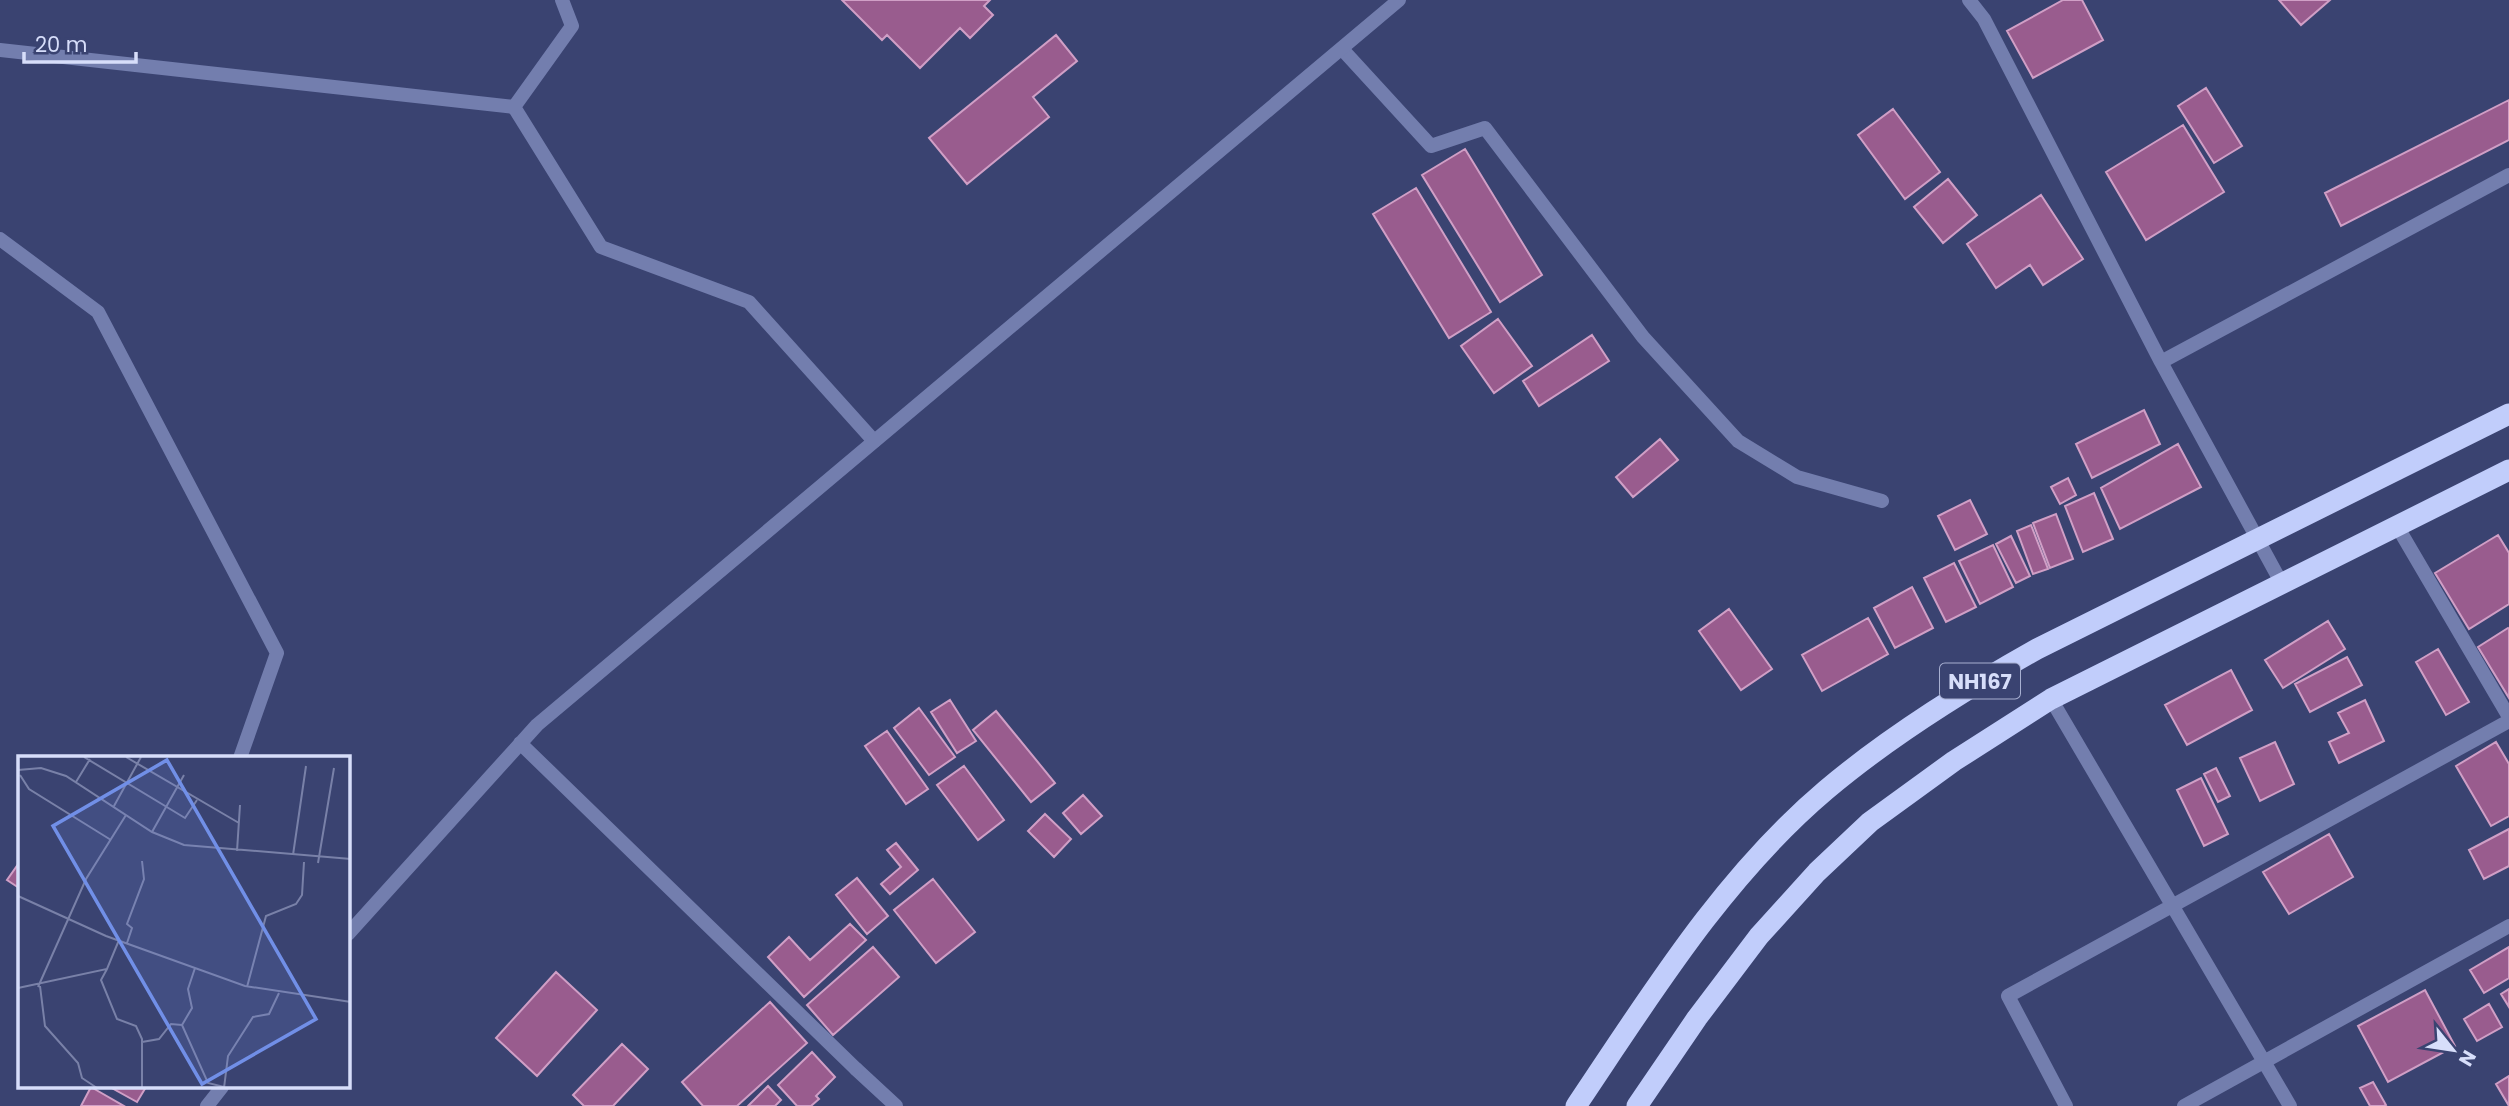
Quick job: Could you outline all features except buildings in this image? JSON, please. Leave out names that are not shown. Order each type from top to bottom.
[{"type":"highway","name":"NH167","points":[[1576,1106],[1648,998],[1709,916],[1768,846],[1825,790],[1971,686],[2037,649],[2509,414]]},
{"type":"highway","name":"NH167","points":[[1637,1106],[1697,1018],[1751,946],[1817,872],[1870,822],[1954,761],[2051,699],[2509,470]]},
{"type":"street","points":[[514,107],[572,26],[562,0]]},
{"type":"street","points":[[1969,0],[1984,19],[2161,362],[2282,584]]},
{"type":"street","points":[[350,932],[537,725],[1396,1]]},
{"type":"street","points":[[1342,49],[1431,146],[1485,128],[1643,337],[1738,441],[1797,477],[1882,501]]},
{"type":"street","points":[[0,50],[514,107]]},
{"type":"street","points":[[514,107],[601,247],[749,302],[874,441]]},
{"type":"street","points":[[2161,362],[2509,176]]},
{"type":"street","points":[[0,239],[99,312],[277,653],[241,756]]},
{"type":"street","points":[[2066,1106],[2008,996],[2509,719],[2397,526]]},
{"type":"street","points":[[2051,699],[2290,1106]]},
{"type":"street","points":[[520,743],[896,1106]]},
{"type":"street","points":[[2184,1106],[2509,926]]},
{"type":"street","points":[[207,1106],[221,1088]]}]
